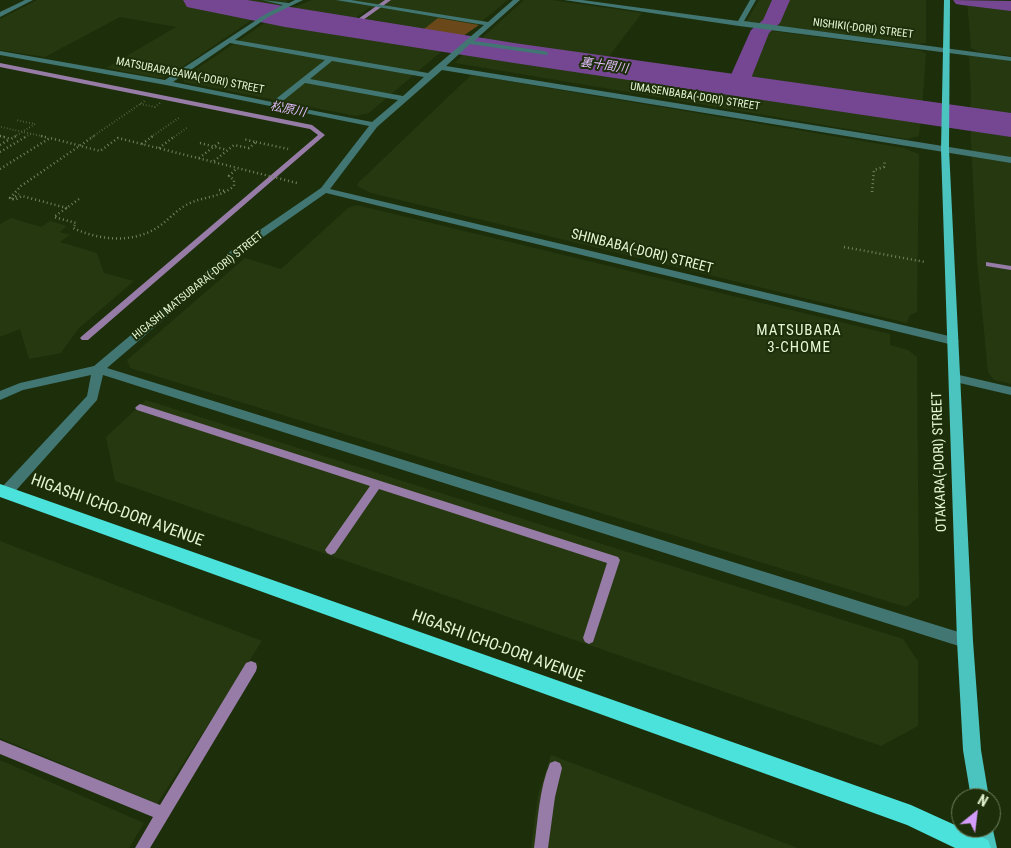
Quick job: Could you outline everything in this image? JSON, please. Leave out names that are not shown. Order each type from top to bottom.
[{"type":"highway","name":"HIGASHI ICHO-DORI AVENUE","points":[[3,491],[911,816],[980,848]]},
{"type":"main road","points":[[947,1],[948,51]]},
{"type":"main road","name":"OTAKARA(-DORI) STREET","points":[[948,51],[945,149],[965,641],[972,750],[978,788]]},
{"type":"street","points":[[0,15],[30,0]]},
{"type":"street","points":[[265,0],[290,5]]},
{"type":"street","points":[[166,83],[266,16],[300,0]]},
{"type":"street","points":[[339,0],[488,24]]},
{"type":"street","name":"HIGASHI MATSUBARA(-DORI) STREET","points":[[0,396],[20,387],[98,368],[242,247],[324,190],[374,124],[406,99],[457,51],[518,0]]},
{"type":"street","points":[[568,0],[739,24],[753,0]]},
{"type":"street","name":"NISHIKI(-DORI) STREET","points":[[739,24],[1011,59]]},
{"type":"street","points":[[230,40],[430,76]]},
{"type":"street","points":[[468,42],[544,53]]},
{"type":"street","name":"MATSUBARAGAWA(-DORI) STREET","points":[[0,53],[374,124]]},
{"type":"street","points":[[274,104],[330,59]]},
{"type":"street","name":"UMASENBABA(-DORI) STREET","points":[[440,67],[1011,160]]},
{"type":"street","points":[[304,80],[406,99]]},
{"type":"street","name":"SHINBABA(-DORI) STREET","points":[[324,190],[953,341]]},
{"type":"street","points":[[3,491],[93,397],[98,368],[965,641]]},
{"type":"street","points":[[955,378],[1011,391]]},
{"type":"path","points":[[11,200],[20,186],[142,103],[155,107],[160,103]]},
{"type":"path","points":[[142,144],[180,117]]},
{"type":"path","points":[[0,145],[35,124],[16,120]]},
{"type":"path","points":[[1,127],[100,150],[118,138],[290,181]]},
{"type":"path","points":[[159,148],[188,127]]},
{"type":"path","points":[[0,152],[31,134]]},
{"type":"path","points":[[0,136],[11,138]]},
{"type":"path","points":[[0,169],[50,138]]},
{"type":"path","points":[[243,139],[288,149]]},
{"type":"path","points":[[872,192],[874,170],[884,167],[890,140]]},
{"type":"path","points":[[198,158],[220,142]]},
{"type":"path","points":[[213,162],[234,144],[249,148],[256,142]]},
{"type":"path","points":[[200,143],[228,150]]},
{"type":"path","points":[[79,199],[54,217],[76,224],[73,228],[86,236],[124,239],[154,230],[179,209],[196,200],[209,200],[228,192],[234,186],[234,180],[229,176],[237,168]]},
{"type":"path","points":[[219,190],[228,192]]},
{"type":"path","points":[[11,200],[19,194]]},
{"type":"path","points":[[11,200],[22,196],[67,208]]},
{"type":"path","points":[[151,236],[154,230]]},
{"type":"path","points":[[844,247],[925,262]]},
{"type":"shaded area","points":[[37,0],[291,0],[265,11],[169,76],[159,78],[106,68],[176,27],[120,17],[45,57],[0,50],[0,19]]},
{"type":"shaded area","points":[[312,0],[508,0],[460,39],[358,25],[376,10],[369,8],[348,24],[279,13]]},
{"type":"shaded area","points":[[524,0],[552,0],[642,13],[603,64],[474,45]]},
{"type":"shaded area","points":[[759,0],[926,0],[926,43],[916,44],[746,22]]},
{"type":"shaded area","points":[[967,1],[1011,6],[1011,56],[979,52],[971,48]]},
{"type":"shaded area","points":[[272,18],[388,38],[448,46],[369,113],[356,116],[184,82],[183,78]]},
{"type":"shaded area","points":[[438,18],[479,25],[463,36],[424,29]]},
{"type":"shaded area","points":[[765,30],[918,50],[926,53],[922,109],[744,84]]},
{"type":"shaded area","points":[[468,49],[921,115],[919,136],[907,139],[455,63]]},
{"type":"shaded area","points":[[969,55],[1011,61],[1011,120],[970,114]]},
{"type":"shaded area","points":[[471,75],[904,148],[919,154],[917,312],[910,315],[907,323],[371,193],[357,186]]},
{"type":"shaded area","points":[[970,121],[1011,128],[1011,384],[994,380],[988,372],[977,260]]},
{"type":"shaded area","points":[[357,205],[890,334],[890,345],[908,350],[917,357],[919,597],[906,607],[130,368],[127,360],[245,258],[281,269],[348,208]]},
{"type":"shaded area","points":[[11,218],[41,227],[50,221],[67,226],[60,232],[70,235],[60,242],[97,253],[104,273],[134,281],[78,329],[61,353],[29,359],[20,329],[0,337],[0,224]]},
{"type":"shaded area","points":[[146,400],[903,639],[918,661],[918,726],[881,746],[115,481],[106,437]]},
{"type":"shaded area","points":[[0,541],[262,641],[157,804],[0,738]]},
{"type":"shaded area","points":[[551,755],[798,848],[531,848],[538,795]]},
{"type":"shaded area","points":[[0,760],[144,823],[129,848],[0,848]]},
{"type":"waterway","name":"裏十間川","points":[[198,0],[285,17],[514,53],[1011,125]]},
{"type":"waterway","points":[[350,27],[388,0]]},
{"type":"waterway","points":[[737,86],[761,30],[771,23],[781,0]]},
{"type":"waterway","points":[[962,0],[1011,6]]},
{"type":"waterway","name":"松原川","points":[[0,65],[312,127],[322,135],[85,338]]},
{"type":"waterway","points":[[989,264],[1011,268]]},
{"type":"waterway","points":[[140,408],[614,560],[589,638]]},
{"type":"waterway","points":[[331,550],[376,485]]},
{"type":"waterway","points":[[142,848],[251,667]]},
{"type":"waterway","points":[[0,747],[161,813]]},
{"type":"waterway","points":[[541,848],[548,797],[555,768]]},
{"type":"district","name":"MATSUBARA 3-CHOME","points":[[799,340]]}]
